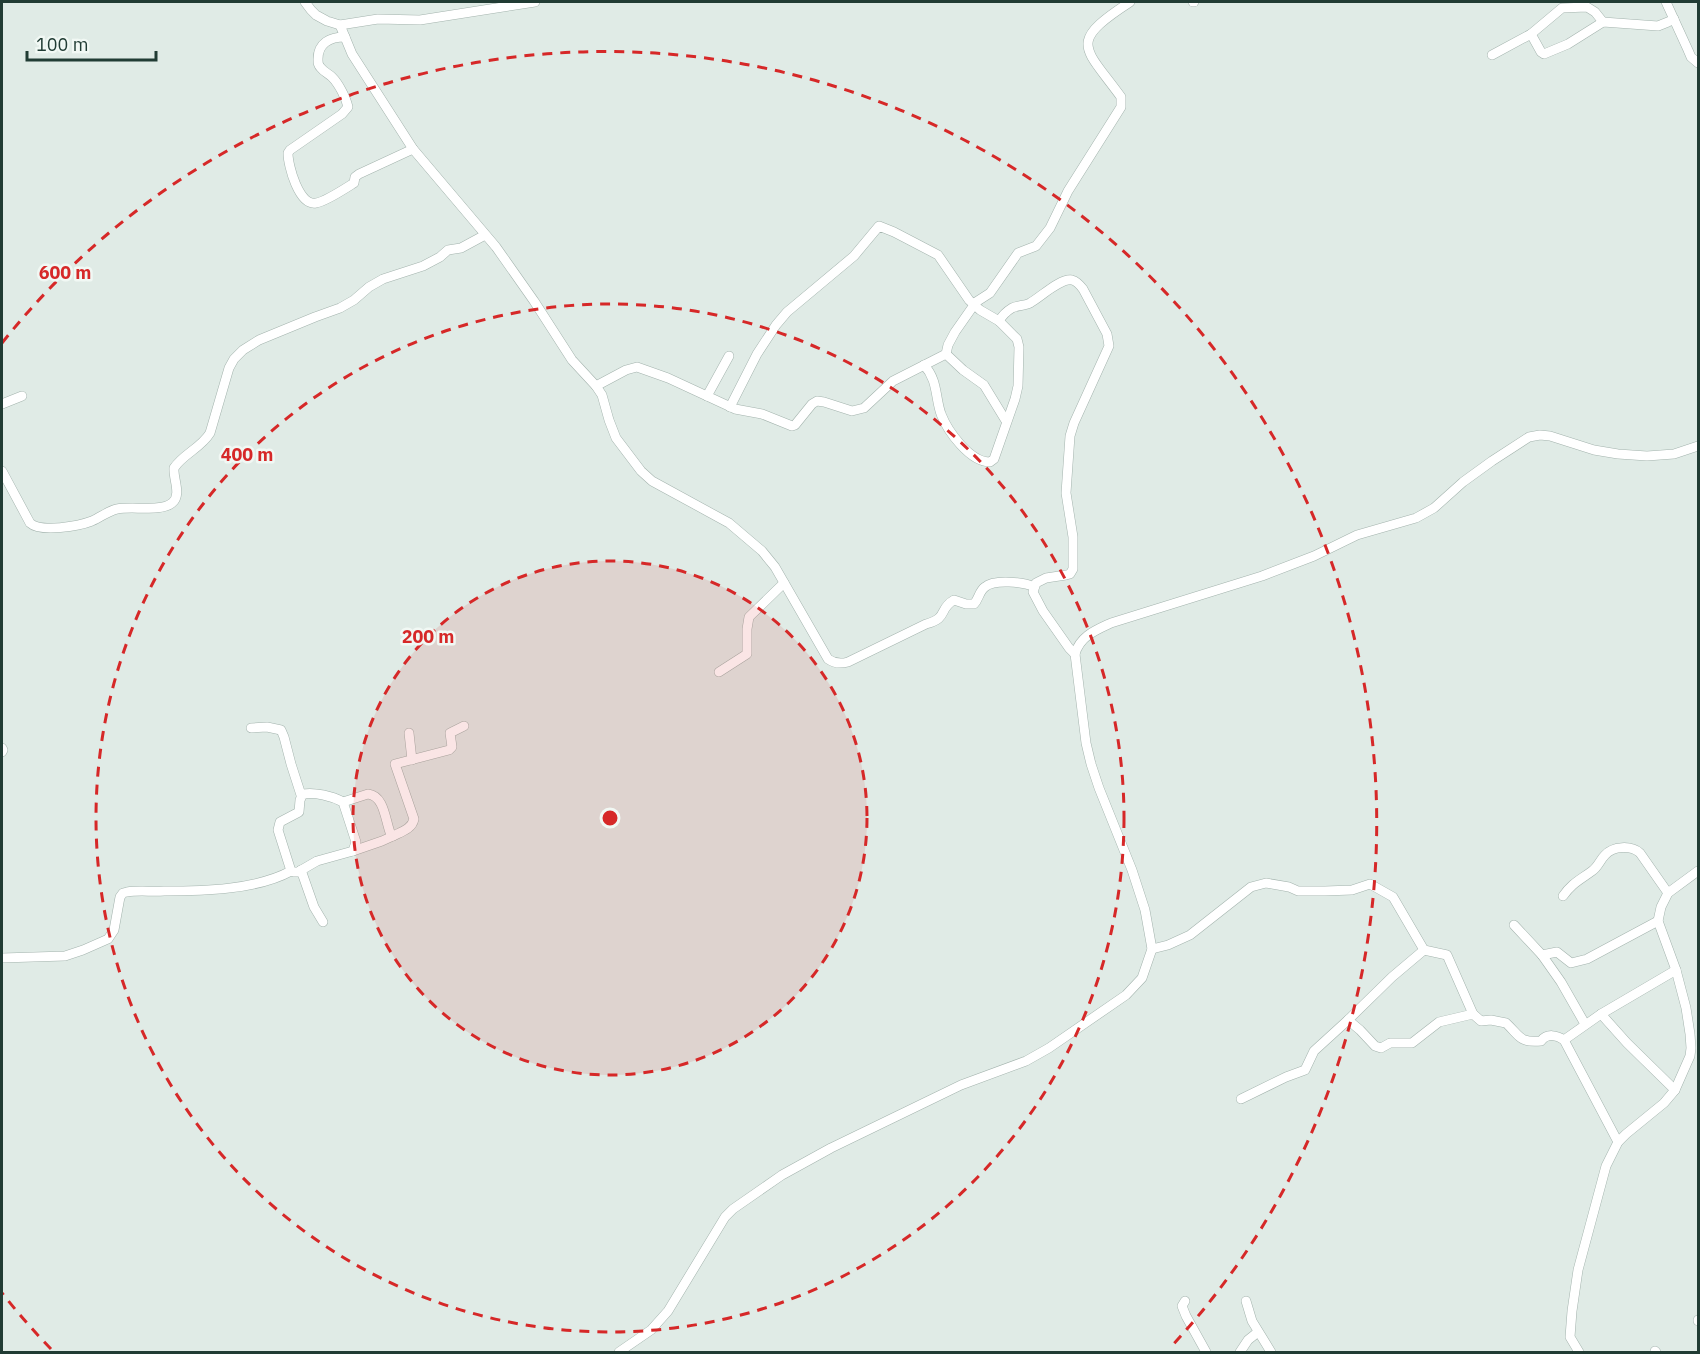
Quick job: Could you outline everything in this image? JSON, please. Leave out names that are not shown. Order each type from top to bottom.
[{"type":"street","points":[[305,2],[316,15],[340,25],[378,19],[420,20],[529,2]]},
{"type":"street","points":[[946,354],[955,332],[974,305],[994,288],[1018,253],[1036,246],[1047,232],[1068,191],[1121,107],[1121,97],[1094,61],[1087,44],[1091,34],[1105,19],[1131,2]]},
{"type":"street","points":[[1666,2],[1691,57],[1698,63]]},
{"type":"street","points":[[1492,55],[1531,34],[1561,5],[1587,7],[1595,12],[1603,22]]},
{"type":"street","points":[[1531,34],[1541,52],[1546,54],[1568,44],[1603,22],[1658,26],[1674,19]]},
{"type":"street","points":[[340,25],[352,54],[413,149],[485,235],[534,301],[572,360],[596,386],[602,395],[616,438],[646,478],[729,523],[762,551],[784,583],[828,659],[843,664],[938,620],[943,616],[946,606],[954,600],[974,604],[982,590],[990,584],[1019,582],[1034,587]]},
{"type":"street","points":[[345,37],[333,38],[324,42],[318,63],[323,71],[333,78],[348,107],[342,114],[288,153],[291,172],[301,194],[309,202],[318,203],[354,183],[355,177],[359,174],[413,149]]},
{"type":"street","points":[[730,407],[757,354],[781,319],[854,256],[879,226],[938,255],[963,293],[974,305],[999,321],[1017,339],[1020,346],[1018,386],[1012,409],[992,461],[986,462],[973,456],[959,443],[945,423],[939,408],[933,378],[924,365]]},
{"type":"street","points":[[2,471],[30,523],[38,528],[90,522],[112,510],[122,508],[168,506],[177,495],[174,468],[210,433],[229,368],[234,359],[243,351],[270,336],[340,309],[382,279],[423,266],[440,257],[447,250],[461,248],[485,235]]},
{"type":"street","points":[[999,321],[1016,306],[1028,304],[1061,283],[1073,280],[1083,289],[1109,341],[1105,356],[1070,436],[1066,493],[1073,537],[1072,569],[1070,574],[1040,580],[1036,583],[1033,592],[1043,612],[1075,654]]},
{"type":"street","points":[[596,386],[626,370],[638,368],[668,378],[730,407],[762,414],[794,426],[817,401],[852,411],[864,408],[893,381],[946,354]]},
{"type":"street","points":[[946,354],[984,385],[1006,421]]},
{"type":"street","points":[[707,396],[729,356]]},
{"type":"street","points":[[2,404],[22,396]]},
{"type":"street","points":[[619,1353],[651,1330],[668,1311],[725,1217],[734,1209],[782,1175],[831,1148],[961,1085],[1026,1061],[1049,1048],[1126,995],[1142,978],[1152,949],[1145,910],[1132,870],[1099,788],[1086,743],[1075,654],[1080,642],[1094,630],[1262,576],[1314,556],[1357,535],[1416,518],[1434,508],[1491,461],[1529,437],[1550,436],[1594,450],[1647,456],[1674,454],[1698,446]]},
{"type":"street","points":[[719,672],[747,654],[749,617],[784,583]]},
{"type":"street","points":[[2,958],[64,956],[108,939],[114,930],[120,897],[127,892],[238,887],[301,870],[317,861],[382,841],[409,828],[414,822],[395,764],[452,749],[450,733],[465,726]]},
{"type":"street","points":[[251,728],[274,727],[281,730],[301,795],[299,812],[280,822],[278,827],[291,871]]},
{"type":"street","points":[[409,733],[412,760]]},
{"type":"street","points":[[301,795],[307,793],[343,802],[368,794],[376,796],[379,798],[389,831],[393,836]]},
{"type":"street","points":[[343,802],[356,842],[353,851]]},
{"type":"street","points":[[1563,896],[1571,885],[1595,869],[1607,853],[1619,848],[1636,850],[1640,853],[1668,893]]},
{"type":"street","points":[[301,870],[314,907],[323,922]]},
{"type":"street","points":[[1580,1353],[1570,1337],[1572,1311],[1578,1270],[1606,1166],[1618,1142],[1664,1103],[1694,1056],[1686,1008],[1676,970],[1658,921],[1660,907],[1668,893],[1698,871]]},
{"type":"street","points":[[1152,949],[1190,935],[1251,887],[1266,883],[1290,887],[1298,891],[1324,891],[1352,890],[1370,884],[1393,897],[1424,950],[1447,955],[1473,1014],[1481,1021],[1506,1023],[1516,1035],[1530,1042],[1541,1041],[1550,1036],[1559,1036],[1564,1040],[1618,1142]]},
{"type":"street","points":[[1542,955],[1557,952],[1571,963],[1581,961],[1658,921]]},
{"type":"street","points":[[1514,925],[1542,955],[1561,982],[1585,1024]]},
{"type":"street","points":[[1241,1099],[1305,1070],[1314,1051],[1424,950]]},
{"type":"street","points":[[1564,1040],[1601,1014],[1676,970]]},
{"type":"street","points":[[1348,1020],[1375,1047],[1381,1048],[1390,1043],[1412,1042],[1439,1022],[1473,1014]]},
{"type":"street","points":[[1601,1014],[1674,1090]]},
{"type":"street","points":[[1185,1301],[1182,1305],[1186,1316],[1206,1353]]},
{"type":"street","points":[[1246,1301],[1252,1321],[1271,1353]]},
{"type":"street","points":[[1240,1353],[1248,1340],[1258,1332]]}]
